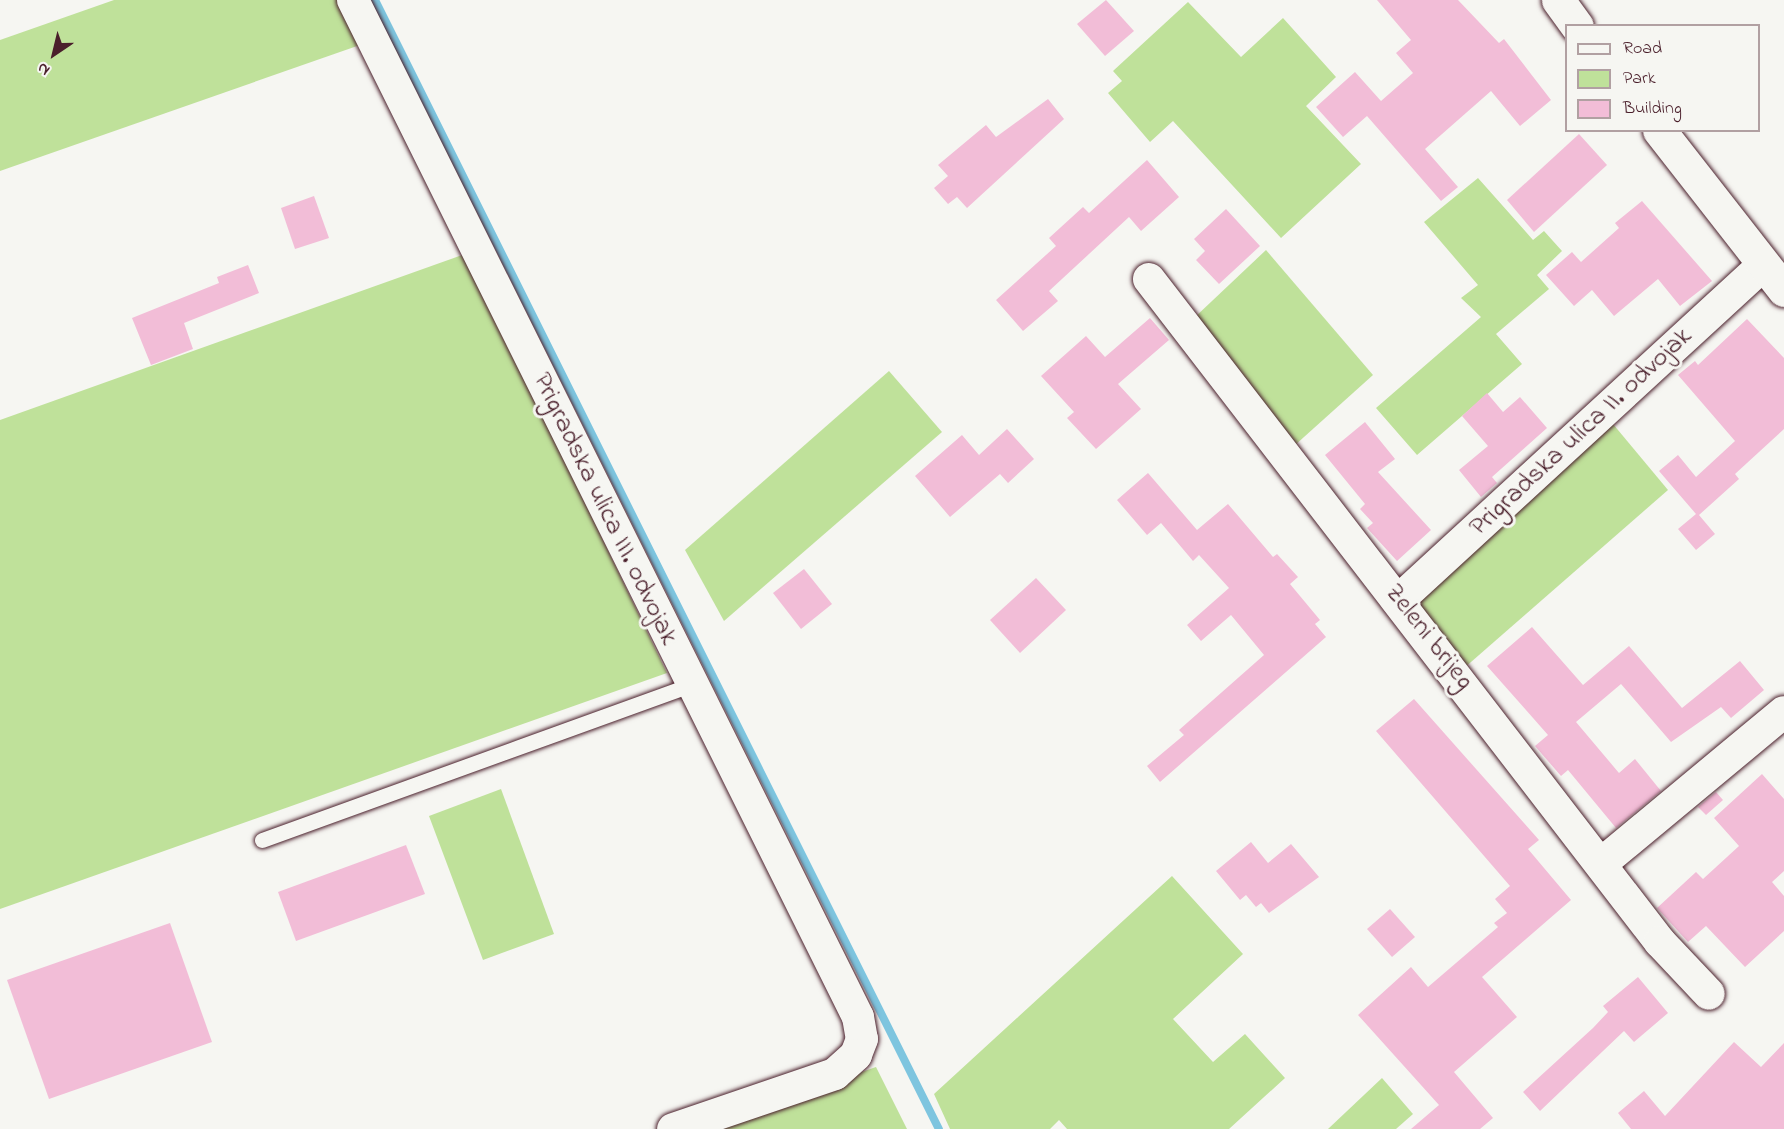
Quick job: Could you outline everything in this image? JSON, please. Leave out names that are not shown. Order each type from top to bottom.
[{"type":"main road","points":[[1558,0],[1576,24]]},
{"type":"main road","points":[[1661,132],[1784,290]]},
{"type":"street","name":"Prigradska ulica III. odvojak","points":[[353,0],[858,1017],[862,1039],[856,1055],[835,1074],[673,1129]]},
{"type":"street","name":"Prigradska ulica II. odvojak","points":[[1400,599],[1763,265]]},
{"type":"street","name":"Zeleni brijeg","points":[[1149,279],[1400,599],[1660,942],[1709,994]]},
{"type":"street","points":[[1602,863],[1784,711]]},
{"type":"lane","points":[[261,840],[692,684]]},
{"type":"green space","points":[[114,0],[337,0],[360,45],[0,171],[0,40]]},
{"type":"green space","points":[[1188,2],[1241,57],[1283,18],[1336,77],[1306,106],[1361,164],[1281,238],[1173,121],[1150,142],[1108,93],[1122,81],[1113,71]]},
{"type":"green space","points":[[1478,178],[1533,240],[1544,231],[1562,251],[1537,275],[1549,289],[1496,334],[1522,364],[1417,455],[1376,408],[1481,317],[1461,298],[1478,285],[1424,222]]},
{"type":"green space","points":[[1266,250],[1373,375],[1294,446],[1194,318]]},
{"type":"green space","points":[[465,254],[667,673],[0,909],[0,420]]},
{"type":"green space","points":[[889,371],[942,432],[724,621],[685,550]]},
{"type":"green space","points":[[1613,424],[1668,490],[1463,669],[1417,604]]},
{"type":"green space","points":[[501,789],[554,934],[483,960],[429,816]]},
{"type":"green space","points":[[1172,876],[1243,954],[1173,1019],[1213,1062],[1245,1034],[1285,1078],[1229,1129],[1067,1129],[1059,1120],[1050,1129],[950,1129],[934,1094]]},
{"type":"green space","points":[[876,1067],[907,1129],[697,1129]]},
{"type":"green space","points":[[1382,1078],[1413,1114],[1396,1129],[1328,1129]]},
{"type":"building","points":[[1106,0],[1134,31],[1105,56],[1077,24]]},
{"type":"building","points":[[1377,0],[1458,0],[1499,43],[1504,39],[1551,100],[1520,126],[1491,91],[1425,149],[1458,187],[1441,201],[1367,116],[1343,137],[1316,107],[1355,72],[1381,101],[1413,73],[1396,53],[1411,40]]},
{"type":"building","points":[[1048,99],[1064,119],[967,208],[957,197],[948,204],[934,188],[948,176],[938,165],[986,125],[996,137]]},
{"type":"building","points":[[1579,134],[1607,165],[1534,232],[1507,200]]},
{"type":"building","points":[[1147,160],[1179,197],[1141,231],[1129,217],[1049,291],[1058,301],[1023,331],[996,300],[1056,246],[1049,238],[1083,207],[1089,213]]},
{"type":"building","points":[[314,196],[329,238],[295,249],[281,208]]},
{"type":"building","points":[[1642,201],[1712,281],[1680,306],[1658,279],[1614,316],[1592,290],[1574,306],[1546,275],[1572,252],[1581,262],[1619,228],[1615,223]]},
{"type":"building","points":[[1226,209],[1260,246],[1219,284],[1196,260],[1205,251],[1194,239]]},
{"type":"building","points":[[248,265],[259,293],[184,323],[193,349],[151,365],[132,318],[219,283],[217,277]]},
{"type":"building","points":[[1150,318],[1169,340],[1118,384],[1141,409],[1096,449],[1067,418],[1074,412],[1041,376],[1086,336],[1105,357]]},
{"type":"building","points":[[1747,319],[1784,358],[1784,429],[1735,474],[1739,479],[1699,515],[1715,534],[1696,550],[1678,529],[1696,514],[1659,471],[1678,455],[1696,477],[1735,441],[1678,375],[1695,361],[1698,365]]},
{"type":"building","points":[[1487,393],[1503,412],[1520,397],[1547,428],[1492,477],[1497,483],[1481,497],[1459,470],[1488,446],[1462,416]]},
{"type":"building","points":[[1365,422],[1395,459],[1378,472],[1431,530],[1397,561],[1367,528],[1373,523],[1360,509],[1365,504],[1325,455]]},
{"type":"building","points":[[1007,429],[1034,459],[1008,483],[1000,474],[950,517],[915,476],[962,435],[979,455]]},
{"type":"building","points":[[1148,473],[1197,530],[1228,504],[1273,557],[1277,554],[1298,577],[1290,584],[1320,620],[1315,624],[1326,637],[1160,782],[1147,766],[1184,735],[1179,730],[1264,655],[1231,615],[1201,641],[1187,625],[1229,588],[1199,555],[1193,561],[1161,523],[1147,535],[1117,500]]},
{"type":"building","points":[[804,569],[832,604],[801,629],[773,593]]},
{"type":"building","points":[[1036,578],[1066,610],[1020,653],[990,620]]},
{"type":"building","points":[[1532,627],[1583,685],[1629,646],[1682,708],[1740,661],[1764,690],[1731,718],[1721,707],[1671,742],[1621,684],[1576,722],[1619,773],[1635,759],[1661,791],[1616,828],[1568,770],[1561,776],[1535,746],[1548,735],[1487,666]]},
{"type":"building","points":[[1414,699],[1539,840],[1528,849],[1571,900],[1482,977],[1517,1017],[1454,1072],[1493,1118],[1480,1129],[1411,1129],[1439,1105],[1358,1015],[1411,967],[1428,987],[1498,927],[1494,923],[1507,913],[1495,899],[1510,886],[1376,731]]},
{"type":"building","points":[[1762,774],[1784,799],[1784,871],[1772,882],[1784,896],[1784,931],[1745,967],[1706,926],[1688,942],[1657,908],[1696,872],[1703,879],[1739,846],[1714,818]]},
{"type":"building","points":[[1716,792],[1723,800],[1706,815],[1698,807]]},
{"type":"building","points":[[1251,842],[1268,863],[1291,844],[1319,877],[1269,913],[1261,903],[1256,907],[1246,895],[1240,900],[1216,871]]},
{"type":"building","points":[[406,845],[425,894],[296,941],[278,892]]},
{"type":"building","points":[[1390,909],[1415,937],[1392,957],[1367,929]]},
{"type":"building","points":[[170,923],[212,1042],[49,1099],[7,980]]},
{"type":"building","points":[[1638,977],[1668,1013],[1634,1042],[1624,1031],[1540,1111],[1523,1092],[1608,1012],[1603,1006]]},
{"type":"building","points":[[1734,1042],[1761,1067],[1784,1043],[1784,1129],[1631,1129],[1618,1113],[1644,1091],[1665,1116]]},
{"type":"waterway","points":[[375,0],[939,1129]]}]
